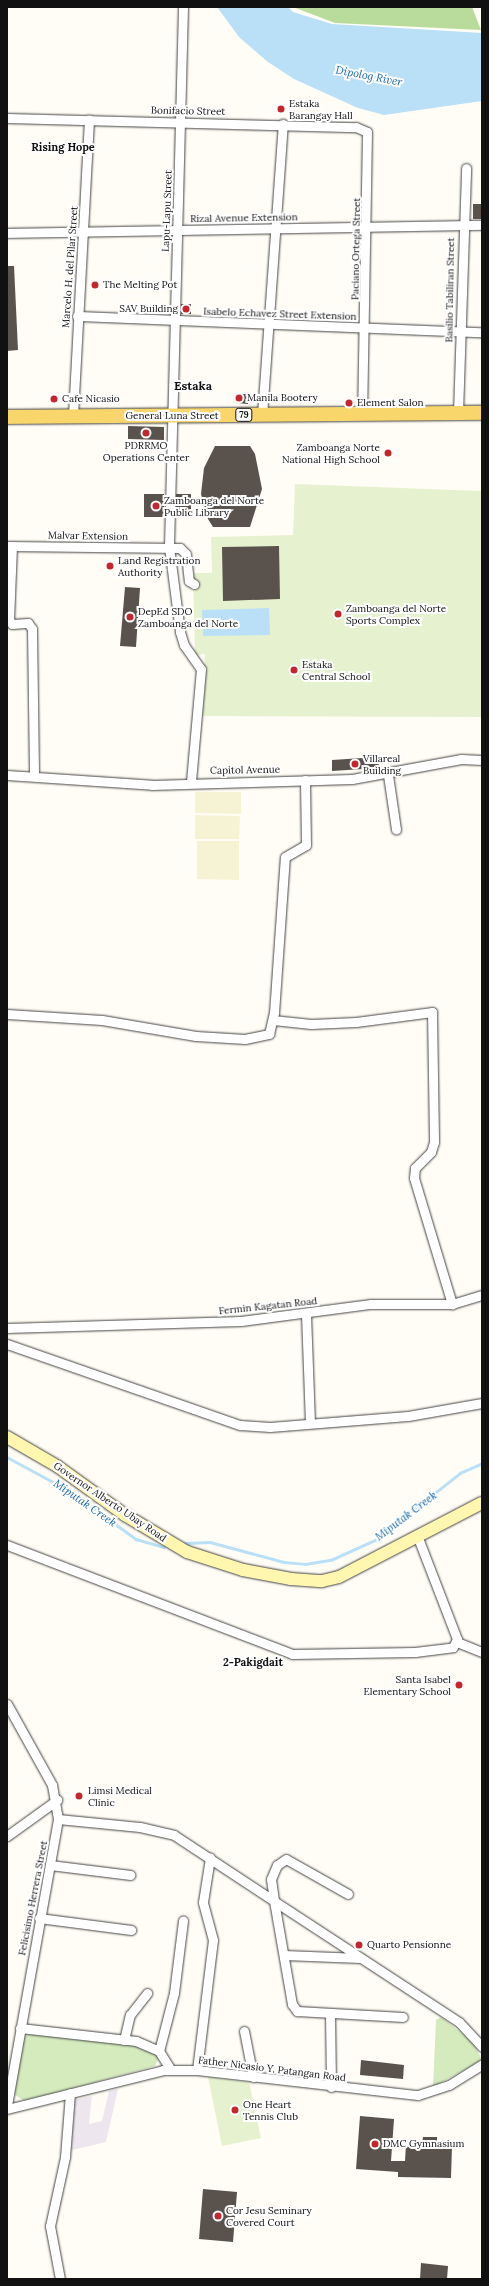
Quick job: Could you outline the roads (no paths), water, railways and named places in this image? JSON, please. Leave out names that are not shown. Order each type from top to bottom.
[{"type":"main road","name":"General Luna Street","points":[[7,417],[482,413]]},
{"type":"main road","name":"Governor Alberto Ubay Road","points":[[7,1438],[57,1466],[169,1542],[243,1570],[322,1581],[354,1570],[418,1538],[482,1503]]},
{"type":"street","name":"Lapu-Lapu Street","points":[[183,7],[170,547],[180,632],[184,645],[201,668],[191,782]]},
{"type":"street","name":"Bonifacio Street","points":[[7,118],[356,126],[367,132]]},
{"type":"street","name":"Marcelo H. del Pilar Street","points":[[73,416],[77,316],[84,232],[90,120]]},
{"type":"street","points":[[262,415],[274,229],[283,124]]},
{"type":"street","name":"Paciano Ortega Street","points":[[362,414],[365,328],[367,132]]},
{"type":"street","name":"Basilio Tabiliran Street","points":[[458,413],[466,168]]},
{"type":"street","name":"Rizal Avenue Extension","points":[[7,233],[482,225]]},
{"type":"street","name":"Isabelo Echavez Street Extension","points":[[77,316],[268,326],[482,332]]},
{"type":"street","points":[[9,546],[9,620],[12,624],[28,623],[32,629],[34,775]]},
{"type":"street","name":"Malvar Extension","points":[[9,546],[170,547]]},
{"type":"street","points":[[170,547],[180,548],[186,554],[189,581],[194,584]]},
{"type":"street","name":"Capitol Avenue","points":[[7,775],[34,775],[136,784],[305,780],[388,775],[461,759],[482,760]]},
{"type":"street","points":[[388,775],[396,829]]},
{"type":"street","points":[[7,1014],[102,1020],[196,1036],[245,1039],[269,1034],[273,1020],[285,857],[306,846],[305,780]]},
{"type":"street","points":[[273,1020],[311,1024],[356,1022],[432,1012],[434,1142],[431,1152],[415,1168],[414,1178],[452,1304]]},
{"type":"street","name":"Fermin Kagatan Road","points":[[7,1328],[241,1321],[306,1314],[371,1304],[452,1304],[482,1295]]},
{"type":"street","points":[[306,1314],[310,1423]]},
{"type":"street","points":[[7,1344],[215,1419],[270,1427],[408,1416],[482,1403]]},
{"type":"street","points":[[418,1538],[457,1642],[482,1652]]},
{"type":"street","points":[[7,1545],[292,1654],[426,1652],[453,1647],[457,1642]]},
{"type":"street","name":"Felicisimo Herrera Street","points":[[7,1704],[52,1785],[57,1800],[58,1819],[39,1918],[7,2106]]},
{"type":"street","points":[[7,1836],[57,1800]]},
{"type":"street","points":[[58,1819],[161,1830],[210,1858],[459,2022],[482,2047]]},
{"type":"street","points":[[197,2070],[213,1940],[203,1902],[210,1858]]},
{"type":"street","points":[[348,1894],[286,1859],[277,1865],[271,1879],[294,2008],[330,2013],[403,2017]]},
{"type":"street","points":[[50,1865],[130,1875]]},
{"type":"street","points":[[39,1918],[131,1930]]},
{"type":"street","points":[[159,2051],[174,1993],[183,1921]]},
{"type":"street","points":[[284,1955],[360,1958]]},
{"type":"street","points":[[124,2040],[130,2014],[146,1993]]},
{"type":"street","points":[[330,2013],[330,2087]]},
{"type":"street","points":[[20,2028],[124,2040],[159,2051],[171,2070]]},
{"type":"street","points":[[244,2031],[253,2077]]},
{"type":"street","name":"Father Nicasio Y. Patangan Road","points":[[7,2109],[171,2070],[197,2070],[330,2087],[418,2095],[449,2085],[482,2064]]},
{"type":"street","points":[[60,2279],[50,2226],[65,2157],[70,2093]]},
{"type":"water","name":"Dipolog River","points":[[217,7],[288,7],[293,12],[332,24],[482,33],[482,101],[384,115],[358,108],[294,79],[268,62],[239,37]]},
{"type":"water","points":[[269,608],[270,635],[203,636],[202,610]]},
{"type":"waterway","name":"Miputak Creek","points":[[7,1457],[70,1491],[136,1539],[164,1547]]},
{"type":"waterway","name":"Miputak Creek","points":[[185,1543],[210,1542],[284,1562],[305,1564],[331,1560],[375,1540],[460,1473],[482,1463]]},
{"type":"place","name":"Estaka Barangay Hall","points":[[281,109]]},
{"type":"place","name":"The Melting Pot","points":[[95,285]]},
{"type":"place","name":"SAV Building","points":[[186,309]]},
{"type":"place","name":"Manila Bootery","points":[[239,398]]},
{"type":"place","name":"Cafe Nicasio","points":[[54,399]]},
{"type":"place","name":"Element Salon","points":[[349,403]]},
{"type":"place","name":"PDRRMO Operations Center","points":[[146,433]]},
{"type":"place","name":"Zamboanga Norte National High School","points":[[388,453]]},
{"type":"place","name":"Zamboanga del Norte Public Library","points":[[156,506]]},
{"type":"place","name":"Land Registration Authority","points":[[110,566]]},
{"type":"place","name":"Zamboanga del Norte Sports Complex","points":[[338,614]]},
{"type":"place","name":"DepEd SDO Zamboanga del Norte","points":[[130,617]]},
{"type":"place","name":"Estaka Central School","points":[[294,670]]},
{"type":"place","name":"Villareal Building","points":[[355,764]]},
{"type":"place","name":"Santa Isabel Elementary School","points":[[459,1685]]},
{"type":"place","name":"Limsi Medical Clinic","points":[[79,1796]]},
{"type":"place","name":"Quarto Pensionne","points":[[359,1945]]},
{"type":"place","name":"One Heart Tennis Club","points":[[235,2110]]},
{"type":"place","name":"DMC Gymnasium","points":[[375,2144]]},
{"type":"place","name":"Cor Jesu Seminary Covered Court","points":[[218,2216]]},
{"type":"district","name":"Rising Hope","points":[[63,147]]},
{"type":"district","name":"Estaka","points":[[193,386]]},
{"type":"district","name":"2-Pakigdait","points":[[253,1662]]}]
